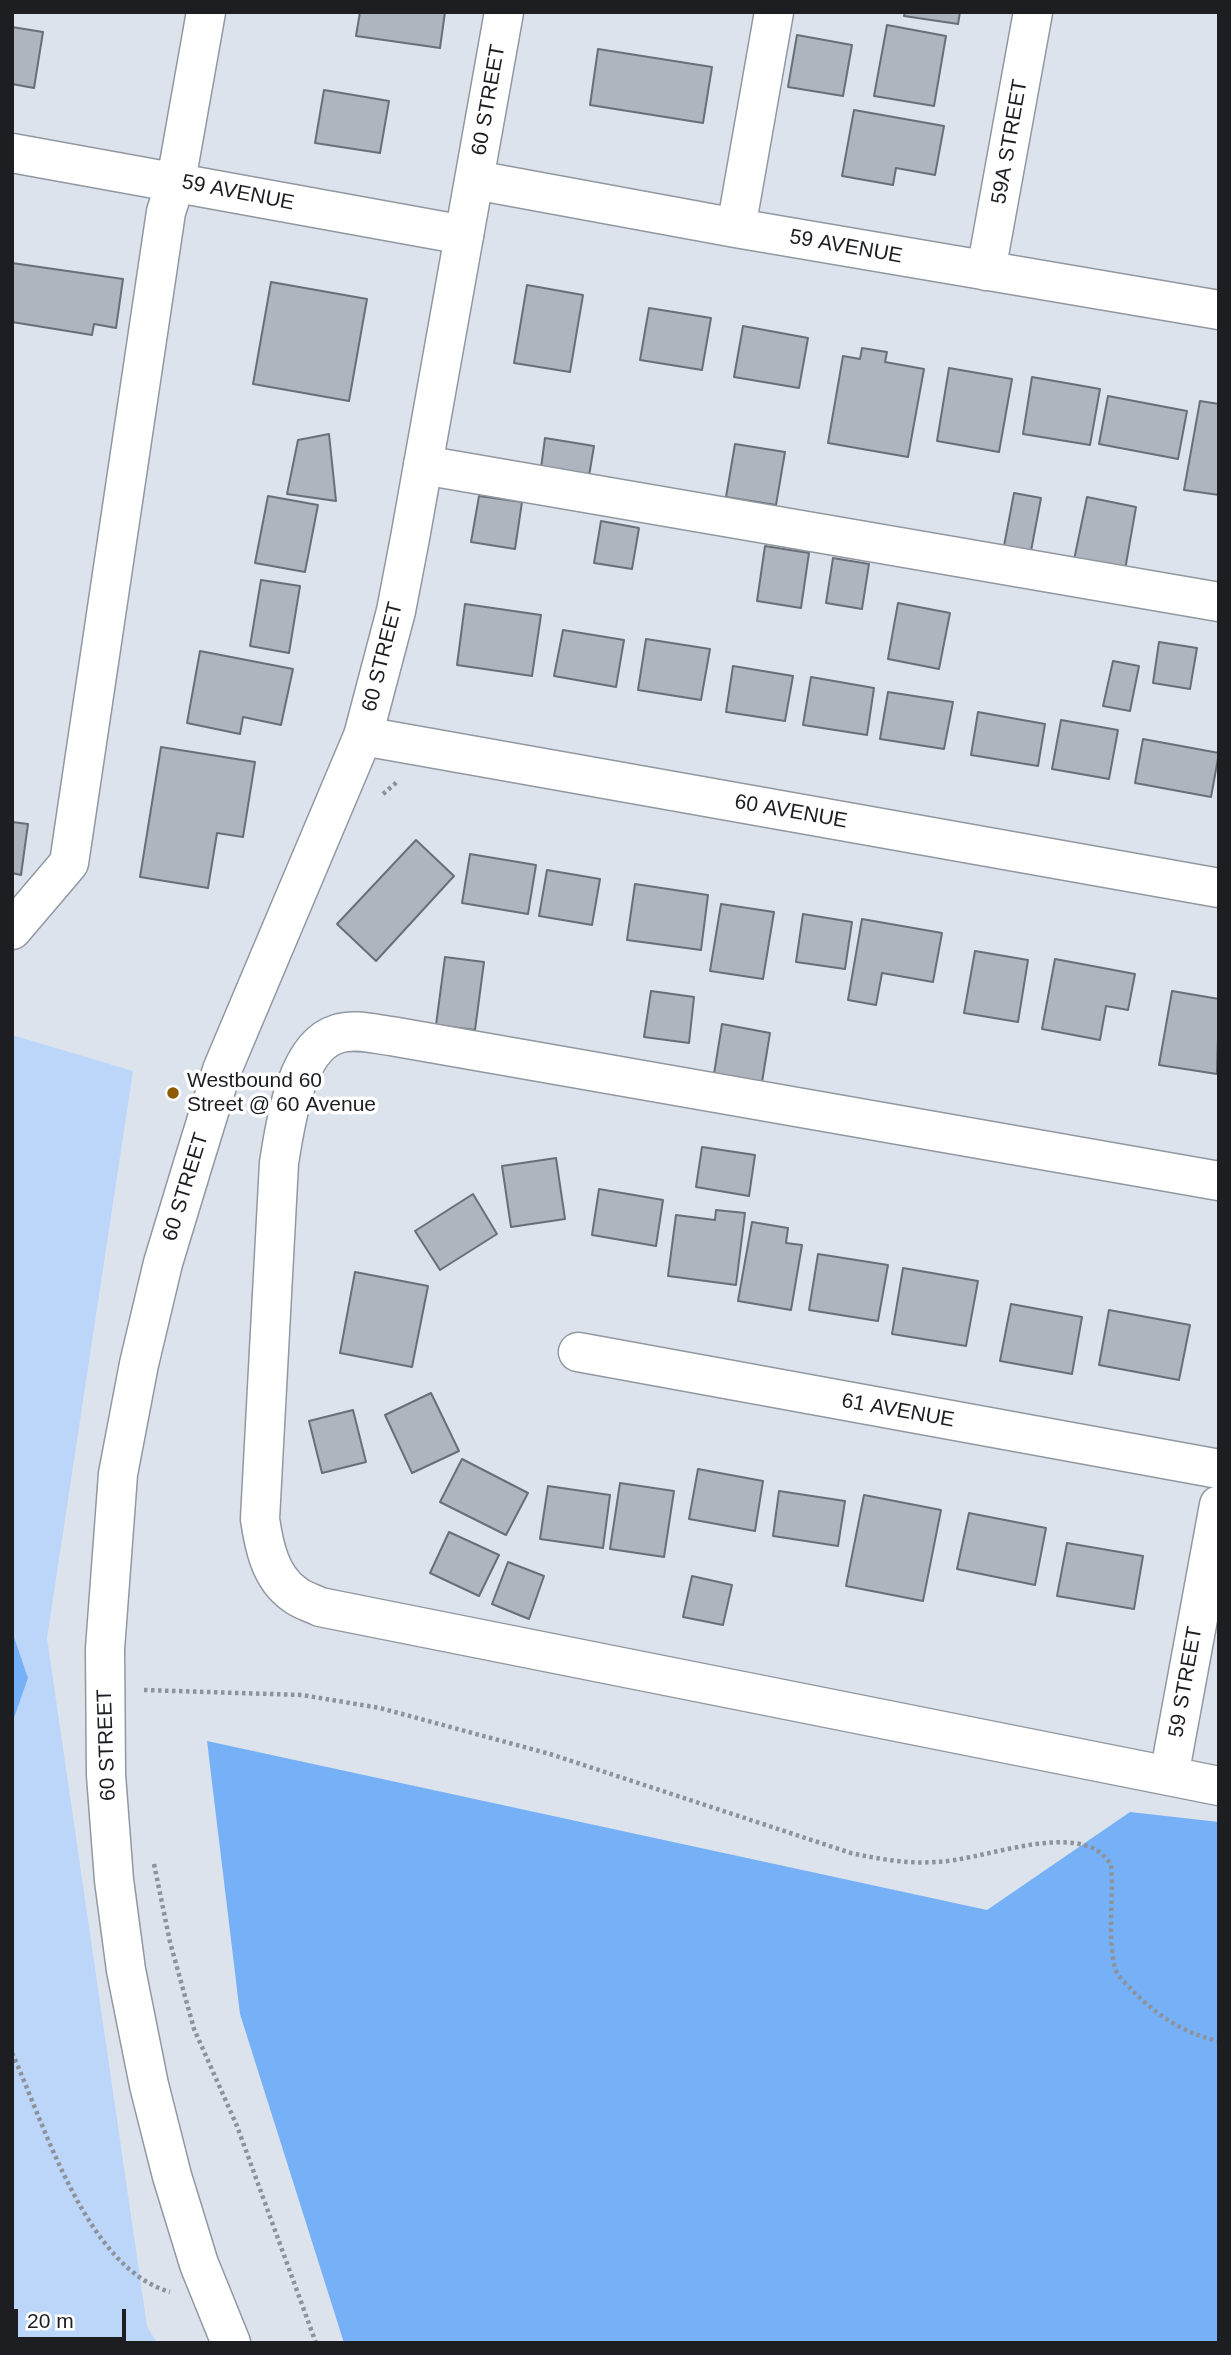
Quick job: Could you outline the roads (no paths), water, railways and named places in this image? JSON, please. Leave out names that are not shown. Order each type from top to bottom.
[{"type":"street","points":[[12,930],[69,863],[166,212],[176,181],[206,12]]},
{"type":"street","name":"60 STREET","points":[[231,2343],[200,2264],[172,2176],[149,2085],[126,1970],[114,1880],[106,1775],[105,1648],[118,1474],[139,1364],[163,1263],[222,1070],[363,736],[396,611],[504,12]]},
{"type":"street","points":[[736,228],[774,12]]},
{"type":"street","name":"59A STREET","points":[[986,271],[1033,12]]},
{"type":"street","name":"59 AVENUE","points":[[12,153],[464,235]]},
{"type":"street","name":"59 AVENUE","points":[[475,180],[736,228],[1219,310]]},
{"type":"street","points":[[423,465],[1219,602]]},
{"type":"street","name":"60 AVENUE","points":[[363,736],[1219,888]]},
{"type":"street","points":[[1219,1181],[361,1032],[338,1033],[323,1041],[307,1061],[294,1090],[285,1122],[279,1163],[260,1519],[264,1549],[276,1574],[293,1594],[320,1607],[1219,1786]]},
{"type":"street","name":"61 AVENUE","points":[[578,1352],[1219,1469]]},
{"type":"street","name":"59 STREET","points":[[1169,1776],[1219,1505]]},
{"type":"place","name":"Westbound 60 Street @ 60 Avenue","points":[[173,1093]]}]
